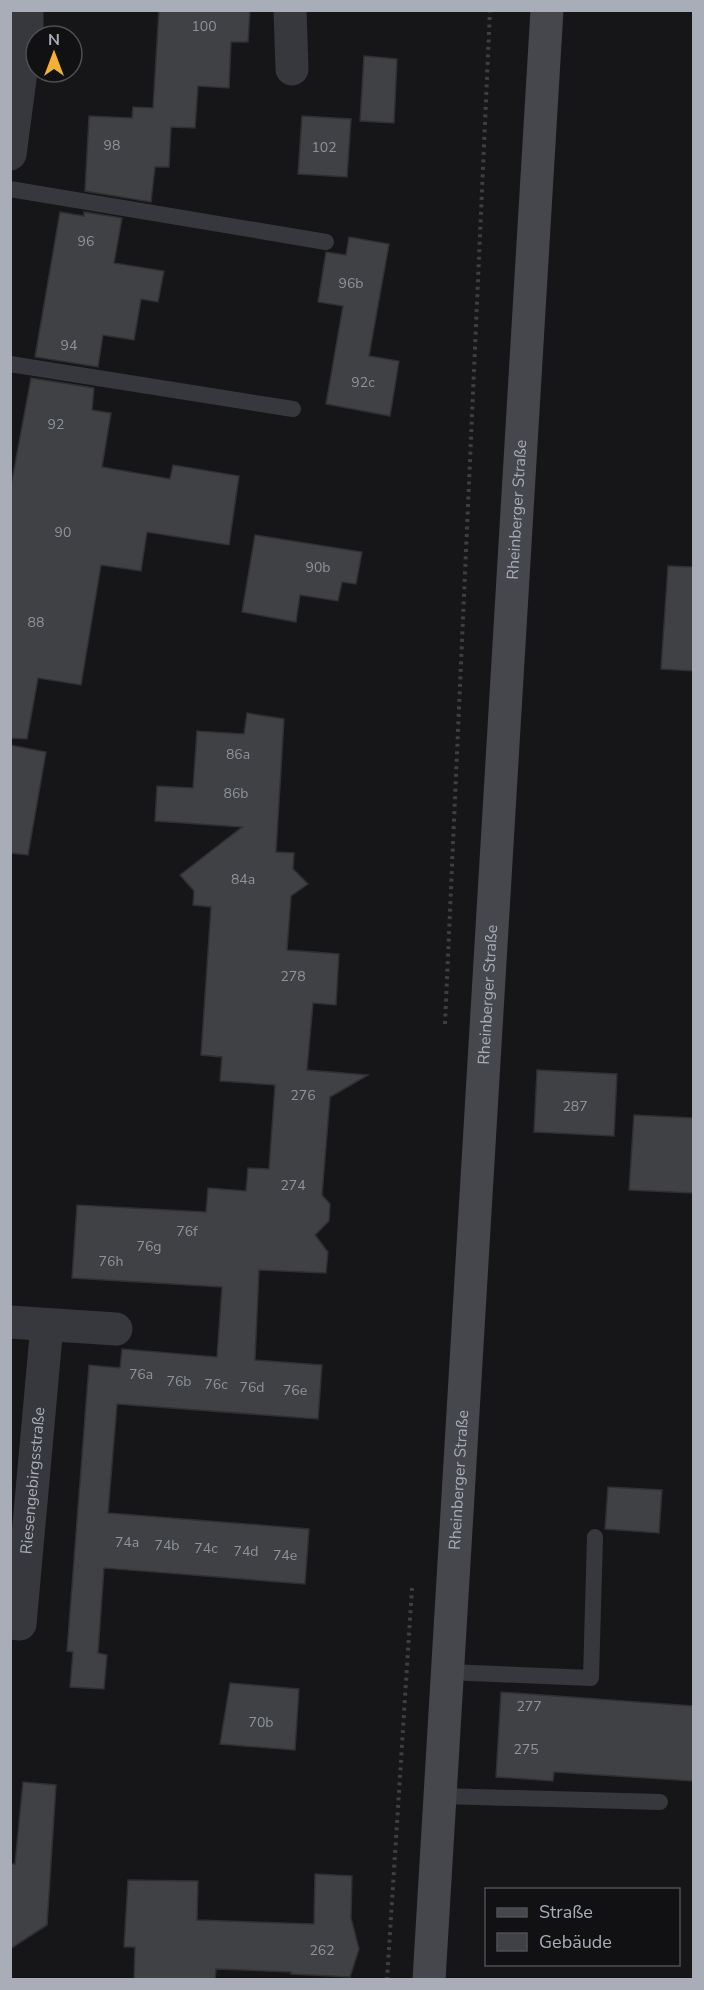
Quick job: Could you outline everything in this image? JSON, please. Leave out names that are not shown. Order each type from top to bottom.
[{"type":"main road","name":"Rheinberger Straße","points":[[429,1980],[547,10]]},
{"type":"street","points":[[10,154],[27,27],[27,10]]},
{"type":"street","points":[[290,10],[292,69]]},
{"type":"street","points":[[10,1322],[116,1329]]},
{"type":"street","name":"Riesengebirgsstraße","points":[[10,1623],[20,1624],[47,1325]]},
{"type":"lane","points":[[10,189],[327,242]]},
{"type":"lane","points":[[10,363],[293,409]]},
{"type":"lane","points":[[447,1672],[591,1678],[595,1537]]},
{"type":"lane","points":[[440,1796],[660,1802]]},
{"type":"path","points":[[445,1027],[490,10]]},
{"type":"path","points":[[387,1980],[412,1587]]},
{"type":"building","points":[[159,10],[250,10],[248,42],[231,42],[229,88],[198,86],[195,128],[171,127],[169,167],[155,167],[151,202],[85,191],[89,116],[132,118],[133,107],[153,108]]},
{"type":"building","points":[[364,56],[397,59],[394,123],[360,121]]},
{"type":"building","points":[[302,116],[351,119],[347,177],[298,174]]},
{"type":"building","points":[[60,212],[84,216],[84,212],[122,218],[114,263],[164,271],[158,302],[141,299],[134,340],[103,335],[98,367],[35,357]]},
{"type":"building","points":[[349,237],[389,244],[369,356],[399,361],[390,416],[326,404],[343,306],[318,302],[326,252],[346,255]]},
{"type":"building","points":[[31,378],[94,388],[92,410],[111,413],[102,467],[170,479],[173,465],[239,476],[229,545],[147,532],[141,571],[101,565],[81,685],[38,678],[27,739],[10,738],[10,491]]},
{"type":"building","points":[[255,535],[362,552],[356,584],[342,582],[338,601],[300,595],[296,622],[242,612]]},
{"type":"building","points":[[668,566],[693,567],[693,671],[661,669]]},
{"type":"building","points":[[247,713],[284,719],[276,852],[294,853],[293,869],[308,884],[291,896],[287,950],[339,954],[336,1005],[313,1003],[307,1070],[368,1075],[330,1097],[322,1195],[330,1204],[329,1221],[315,1235],[328,1252],[326,1273],[259,1270],[255,1360],[322,1365],[318,1419],[117,1404],[108,1513],[309,1529],[305,1584],[104,1568],[98,1653],[107,1655],[104,1689],[70,1687],[73,1652],[67,1651],[89,1365],[120,1368],[122,1349],[217,1357],[222,1287],[72,1278],[77,1205],[206,1212],[208,1188],[246,1191],[248,1168],[269,1169],[275,1085],[220,1081],[222,1057],[201,1055],[211,907],[193,905],[194,891],[180,875],[242,827],[155,821],[157,786],[193,788],[197,731],[244,734]]},
{"type":"building","points":[[10,745],[46,752],[28,855],[10,853]]},
{"type":"building","points":[[537,1070],[617,1074],[614,1136],[534,1132]]},
{"type":"building","points":[[634,1115],[693,1118],[693,1193],[629,1190]]},
{"type":"building","points":[[608,1487],[662,1490],[659,1533],[605,1529]]},
{"type":"building","points":[[230,1683],[299,1689],[295,1750],[220,1744]]},
{"type":"building","points":[[501,1692],[693,1706],[693,1781],[554,1772],[553,1781],[496,1777]]},
{"type":"building","points":[[23,1782],[56,1785],[47,1925],[10,1949],[10,1864],[15,1864]]},
{"type":"building","points":[[315,1874],[352,1876],[351,1918],[359,1949],[350,1977],[216,1969],[215,1980],[134,1980],[135,1947],[124,1947],[128,1880],[198,1881],[197,1920],[314,1924]]}]
